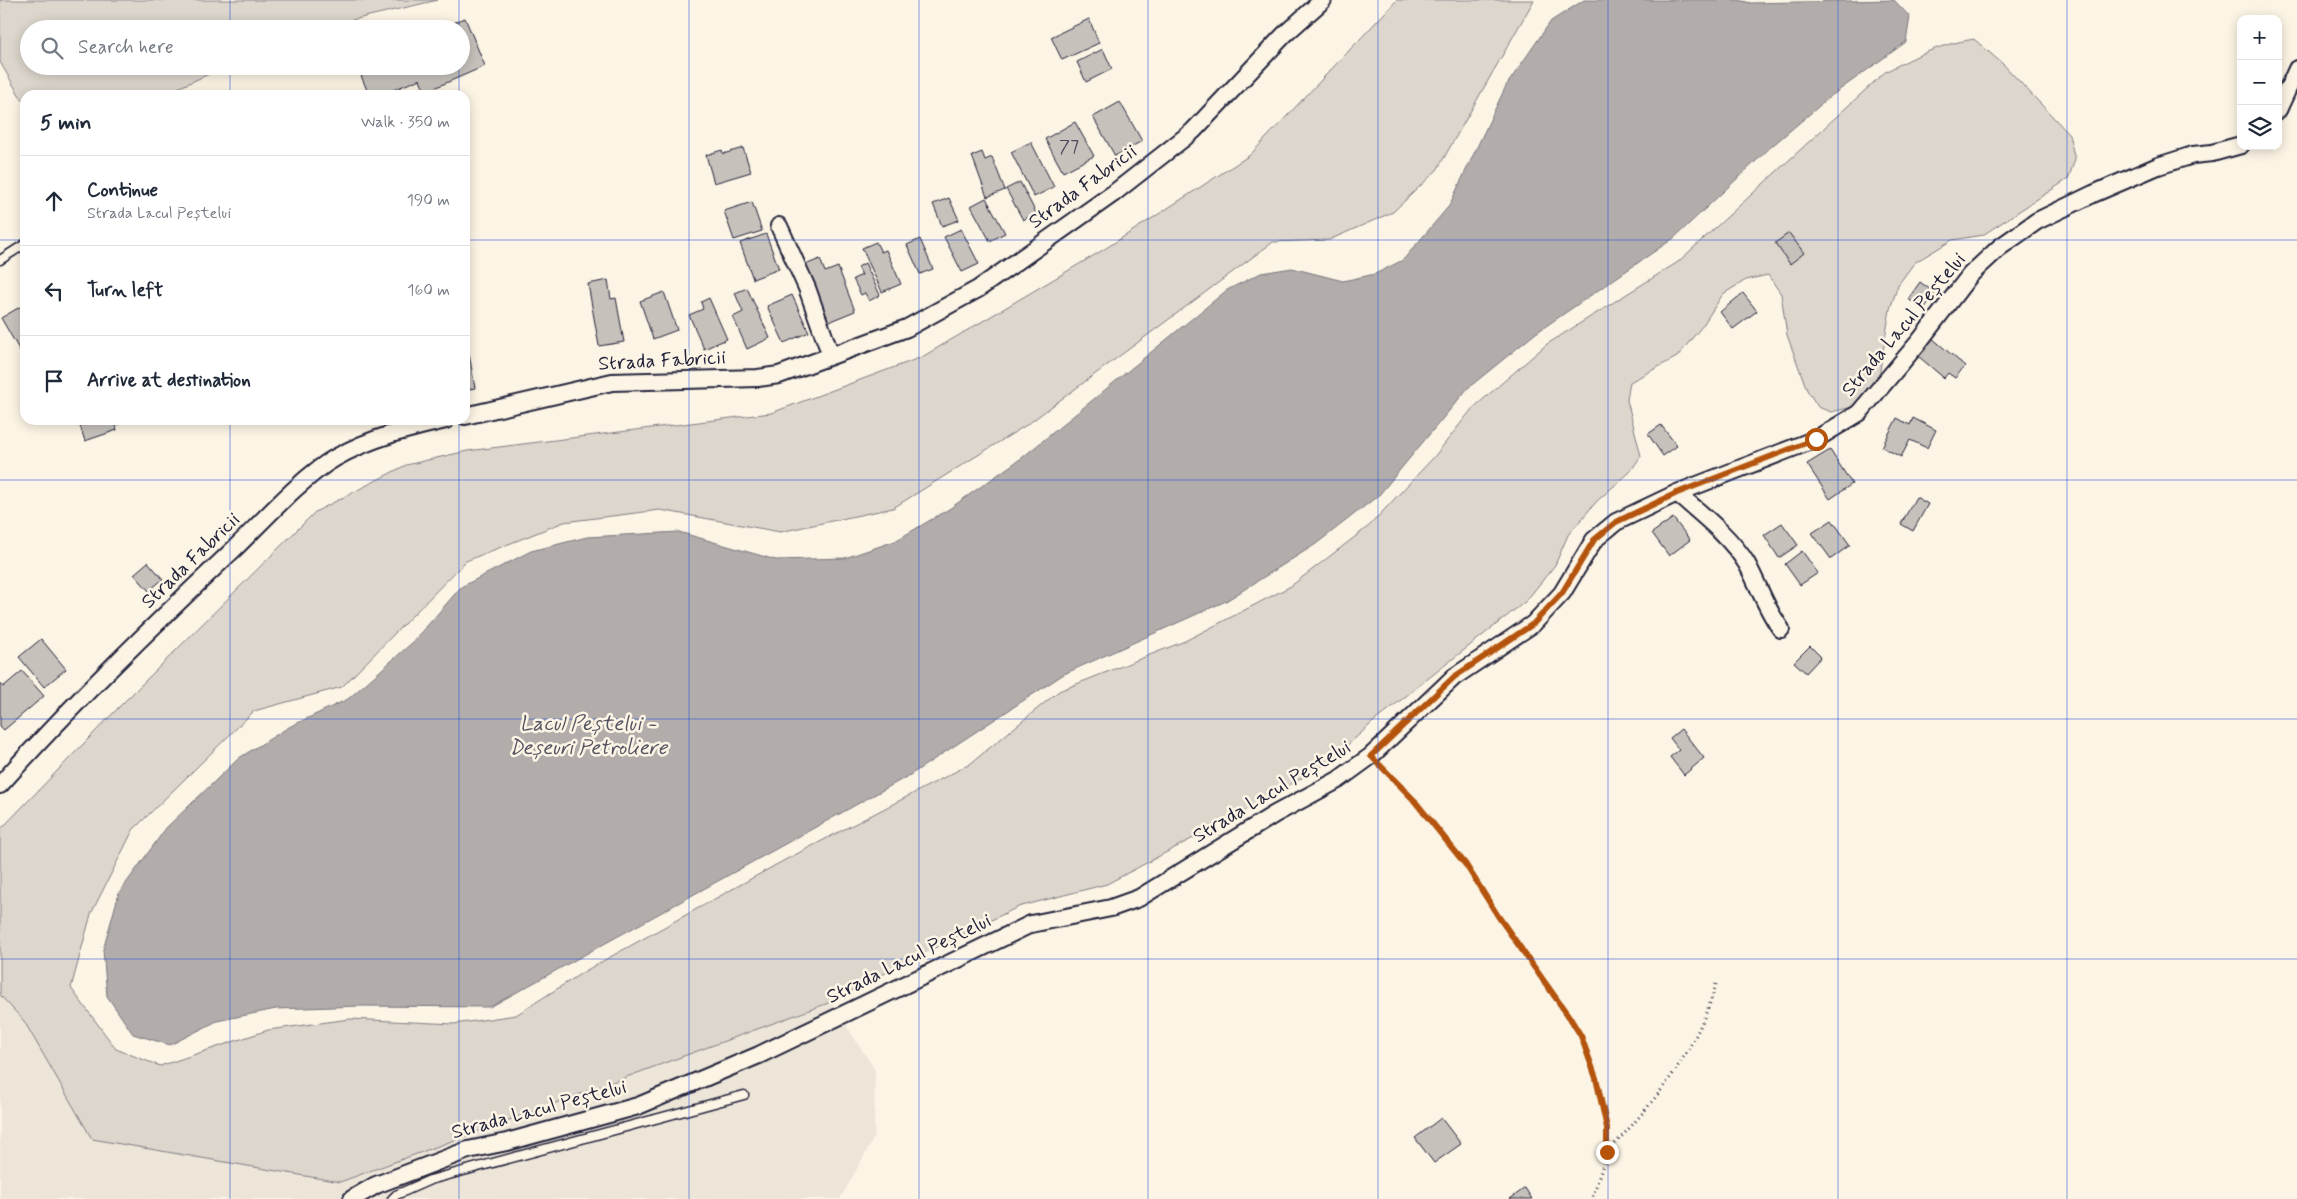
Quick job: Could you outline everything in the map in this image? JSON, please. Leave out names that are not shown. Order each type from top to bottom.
[{"type":"street","name":"Strada Fabricii","points":[[470,415],[612,382],[758,378],[779,375],[907,328],[978,289],[1114,193],[1193,131],[1285,34],[1324,0]]},
{"type":"street","points":[[2280,105],[2297,69]]},
{"type":"street","name":"Strada Lacul Peștelui","points":[[352,1199],[376,1185],[468,1150],[507,1142],[638,1106],[759,1055],[1032,924],[1111,908],[1139,898],[1275,814],[1338,780],[1371,756],[1454,677],[1533,624],[1562,593],[1594,540],[1616,522],[1677,493],[1816,439],[1859,413],[1918,343],[1970,275],[2000,247],[2037,221],[2158,166],[2193,155],[2212,153],[2237,146]]},
{"type":"street","points":[[779,226],[806,288],[831,356]]},
{"type":"street","name":"Strada Fabricii","points":[[0,785],[54,725],[184,596],[310,476],[334,458],[370,441],[425,425]]},
{"type":"street","points":[[1677,493],[1721,533],[1746,564],[1768,611],[1781,629]]},
{"type":"lane","points":[[0,260],[20,247]]},
{"type":"lane","points":[[392,1199],[396,1195],[430,1180],[744,1095]]},
{"type":"path","points":[[1371,756],[1413,799],[1466,865],[1498,916],[1578,1030],[1589,1054],[1607,1128],[1607,1152],[1592,1199]]},
{"type":"path","points":[[1607,1152],[1662,1091],[1683,1058],[1707,1013],[1716,984]]},
{"type":"shaded area","points":[[0,0],[438,0],[352,20],[20,20],[20,75],[207,75],[173,90],[20,90],[20,96],[0,62]]},
{"type":"shaded area","points":[[1397,0],[1534,0],[1437,170],[1393,212],[1329,240],[1273,242],[1028,424],[893,508],[780,532],[660,510],[564,522],[466,561],[342,687],[254,711],[133,830],[91,914],[71,988],[116,1049],[160,1066],[268,1030],[350,1019],[454,1024],[516,1015],[585,971],[783,861],[970,764],[1059,691],[1185,641],[1291,586],[1369,526],[1434,457],[1472,409],[1547,344],[1678,262],[1885,72],[1918,56],[1949,44],[1974,39],[2004,65],[2069,134],[2075,160],[2068,179],[1983,235],[1952,240],[1914,263],[1898,285],[1890,309],[1879,376],[1853,407],[1831,412],[1818,407],[1807,390],[1787,335],[1781,294],[1768,275],[1746,280],[1723,294],[1703,325],[1677,357],[1630,382],[1627,400],[1641,456],[1630,472],[1597,501],[1568,535],[1555,565],[1526,601],[1372,723],[1329,762],[1259,803],[1107,884],[1018,907],[914,958],[831,1002],[340,1182],[92,1139],[24,1021],[0,995],[0,830],[121,705],[315,512],[406,465],[467,451],[771,413],[922,357],[1103,250],[1250,155]]},
{"type":"shaded area","points":[[0,995],[24,1021],[92,1139],[340,1182],[831,1002],[875,1070],[874,1138],[840,1199],[0,1199]]},
{"type":"water","name":"Lacul Peștelui - Deșeuri Petroliere","points":[[1584,0],[1738,0],[1751,3],[1894,0],[1910,17],[1906,42],[1831,96],[1772,146],[1674,238],[1536,333],[1468,388],[1379,495],[1316,544],[1226,601],[1064,674],[910,775],[490,1007],[361,1006],[276,1009],[217,1021],[170,1045],[133,1034],[107,996],[103,950],[119,893],[166,828],[239,758],[289,727],[348,699],[413,642],[461,587],[531,551],[587,537],[679,532],[776,560],[845,558],[895,541],[949,509],[1023,457],[1227,290],[1261,273],[1292,268],[1343,281],[1375,274],[1403,260],[1449,206],[1506,86],[1551,21]]},
{"type":"building","points":[[1089,19],[1099,43],[1062,60],[1051,37]]},
{"type":"building","points":[[470,30],[485,66],[470,72]]},
{"type":"building","points":[[1103,49],[1112,69],[1086,82],[1077,62]]},
{"type":"building","points":[[361,75],[464,75],[430,90],[424,90],[420,79],[393,90],[367,90]]},
{"type":"building","points":[[1120,102],[1142,141],[1115,156],[1093,117]]},
{"type":"building","points":[[1075,122],[1094,156],[1063,172],[1045,139]]},
{"type":"building","points":[[1031,142],[1054,187],[1034,197],[1011,152]]},
{"type":"building","points":[[743,148],[751,172],[714,183],[706,155],[722,150],[723,154]]},
{"type":"building","points":[[982,152],[985,160],[992,157],[1005,190],[987,197],[972,156]]},
{"type":"building","points":[[1020,182],[1036,213],[1023,220],[1006,189]]},
{"type":"building","points":[[949,198],[959,220],[942,226],[933,204]]},
{"type":"building","points":[[986,198],[1005,233],[990,241],[971,206]]},
{"type":"building","points":[[752,202],[762,231],[734,240],[724,211]]},
{"type":"building","points":[[961,229],[979,264],[962,272],[944,237]]},
{"type":"building","points":[[1789,233],[1804,253],[1790,264],[1775,243]]},
{"type":"building","points":[[766,234],[779,269],[753,279],[740,243]]},
{"type":"building","points":[[920,239],[933,269],[920,274],[907,245]]},
{"type":"building","points":[[876,242],[881,252],[886,250],[901,284],[882,292],[862,248]]},
{"type":"building","points":[[820,259],[825,272],[838,267],[855,311],[828,322],[805,265]]},
{"type":"building","points":[[865,263],[880,295],[869,301],[865,293],[861,295],[853,279],[862,275],[858,267]]},
{"type":"building","points":[[608,280],[611,299],[616,298],[624,342],[599,346],[588,284]]},
{"type":"building","points":[[1920,282],[1935,293],[1924,309],[1908,299]]},
{"type":"building","points":[[747,288],[770,338],[747,349],[733,317],[743,312],[735,293]]},
{"type":"building","points":[[664,292],[677,330],[653,339],[640,301]]},
{"type":"building","points":[[1743,293],[1757,311],[1733,329],[1720,312]]},
{"type":"building","points":[[792,295],[809,332],[784,343],[767,306]]},
{"type":"building","points":[[709,298],[727,339],[704,349],[689,315],[703,309],[701,302]]},
{"type":"building","points":[[20,307],[20,351],[1,318]]},
{"type":"building","points":[[1932,338],[1965,366],[1955,378],[1948,373],[1944,378],[1918,356]]},
{"type":"building","points":[[470,360],[475,388],[470,389]]},
{"type":"building","points":[[1897,418],[1910,425],[1913,418],[1936,430],[1927,448],[1910,440],[1901,457],[1882,447]]},
{"type":"building","points":[[80,425],[116,425],[117,430],[85,441]]},
{"type":"building","points":[[1661,425],[1677,446],[1663,456],[1648,434]]},
{"type":"building","points":[[1830,450],[1852,484],[1830,499],[1807,464]]},
{"type":"building","points":[[1916,497],[1928,504],[1913,531],[1901,524]]},
{"type":"building","points":[[1673,518],[1690,540],[1669,556],[1652,533]]},
{"type":"building","points":[[1832,520],[1850,545],[1831,559],[1812,533]]},
{"type":"building","points":[[1782,523],[1798,545],[1779,558],[1764,535]]},
{"type":"building","points":[[1802,551],[1818,573],[1800,585],[1785,564]]},
{"type":"building","points":[[148,562],[163,579],[149,591],[134,574]]},
{"type":"building","points":[[41,639],[66,669],[44,687],[19,657]]},
{"type":"building","points":[[1810,646],[1821,657],[1806,673],[1794,662]]},
{"type":"building","points":[[22,671],[44,696],[4,730],[0,726],[0,683],[3,687]]},
{"type":"building","points":[[1681,729],[1704,758],[1684,775],[1670,757],[1679,750],[1670,738]]},
{"type":"building","points":[[1441,1118],[1461,1144],[1434,1163],[1415,1138]]},
{"type":"building","points":[[1525,1188],[1532,1199],[1510,1199]]},
{"type":"route","points":[[1607,1152],[1607,1128],[1596,1078],[1581,1036],[1498,916],[1466,865],[1413,799],[1371,756],[1454,677],[1533,624],[1562,593],[1594,540],[1616,522],[1677,493],[1816,439]]}]
